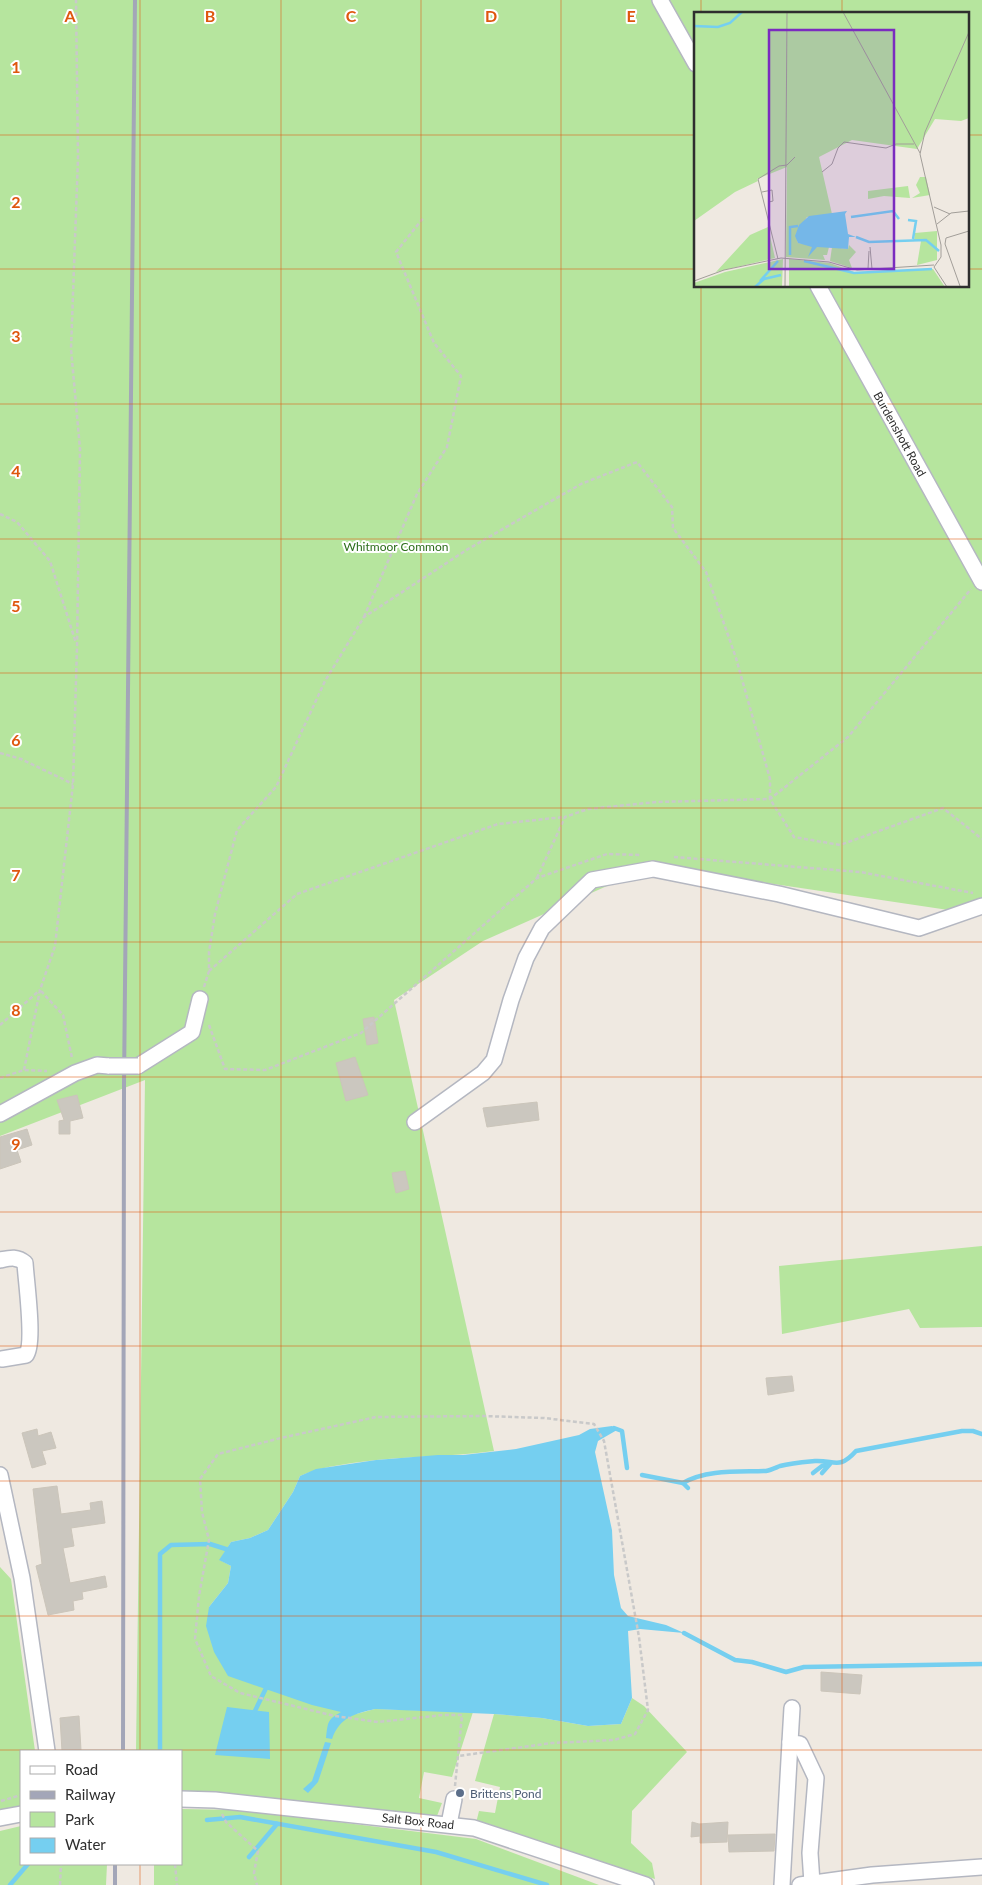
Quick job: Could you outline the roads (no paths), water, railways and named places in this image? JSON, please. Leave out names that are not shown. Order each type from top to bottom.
[{"type":"street","points":[[660,0],[694,60]]},
{"type":"street","name":"Burdenshott Road","points":[[819,288],[981,580]]},
{"type":"street","points":[[415,1122],[483,1073],[494,1060],[511,1000],[526,958],[542,928],[592,880],[653,869],[779,894],[919,928],[982,906]]},
{"type":"street","points":[[0,1114],[75,1073],[97,1065],[138,1066],[192,1032],[200,999]]},
{"type":"street","points":[[0,1260],[12,1258],[20,1259],[25,1263],[30,1335],[29,1351],[26,1355],[2,1359]]},
{"type":"street","points":[[0,1475],[22,1578],[47,1750]]},
{"type":"street","points":[[782,1885],[792,1708]]},
{"type":"street","points":[[790,1742],[800,1744],[813,1767],[816,1778],[806,1884],[872,1875],[982,1867]]},
{"type":"street","points":[[449,1824],[454,1799]]},
{"type":"street","name":"Salt Box Road","points":[[182,1800],[215,1800],[474,1828],[646,1885]]},
{"type":"street","points":[[0,1818],[20,1814]]},
{"type":"water","points":[[612,1426],[617,1430],[598,1441],[595,1452],[612,1530],[614,1575],[621,1608],[628,1616],[666,1625],[684,1633],[640,1629],[628,1631],[632,1698],[621,1724],[588,1726],[542,1718],[494,1714],[375,1709],[344,1721],[332,1739],[326,1738],[328,1725],[333,1717],[341,1712],[312,1705],[228,1676],[214,1652],[206,1626],[209,1607],[228,1583],[231,1566],[219,1560],[231,1542],[250,1538],[268,1530],[293,1492],[300,1476],[316,1469],[376,1460],[463,1455],[516,1449],[579,1435],[590,1429]]},
{"type":"water","points":[[227,1707],[269,1712],[270,1759],[215,1755]]},
{"type":"water","points":[[325,1742],[331,1743],[318,1782],[308,1793],[303,1789],[312,1781]]},
{"type":"waterway","points":[[614,1428],[622,1431],[627,1468]]},
{"type":"waterway","points":[[683,1483],[702,1475],[713,1473],[766,1471],[784,1465],[815,1461],[837,1463],[850,1457],[856,1451],[962,1431],[973,1431],[982,1434]]},
{"type":"waterway","points":[[813,1473],[822,1466],[829,1464]]},
{"type":"waterway","points":[[822,1473],[830,1464]]},
{"type":"waterway","points":[[642,1475],[683,1483],[688,1488]]},
{"type":"waterway","points":[[160,1750],[160,1554],[171,1545],[210,1544],[229,1550]]},
{"type":"waterway","points":[[684,1633],[735,1660],[752,1662],[786,1672],[804,1667],[982,1664]]},
{"type":"waterway","points":[[253,1715],[268,1684]]},
{"type":"waterway","points":[[207,1820],[240,1817],[436,1852],[547,1885]]},
{"type":"waterway","points":[[249,1857],[277,1824]]},
{"type":"waterway","points":[[10,1885],[27,1865]]},
{"type":"railway","points":[[123,1750],[124,1085],[135,0]]},
{"type":"railway","points":[[115,1865],[115,1885]]},
{"type":"place","name":"Brittens Pond","points":[[460,1793]]},
{"type":"park label","name":"Whitmoor Common","points":[[396,546]]}]
